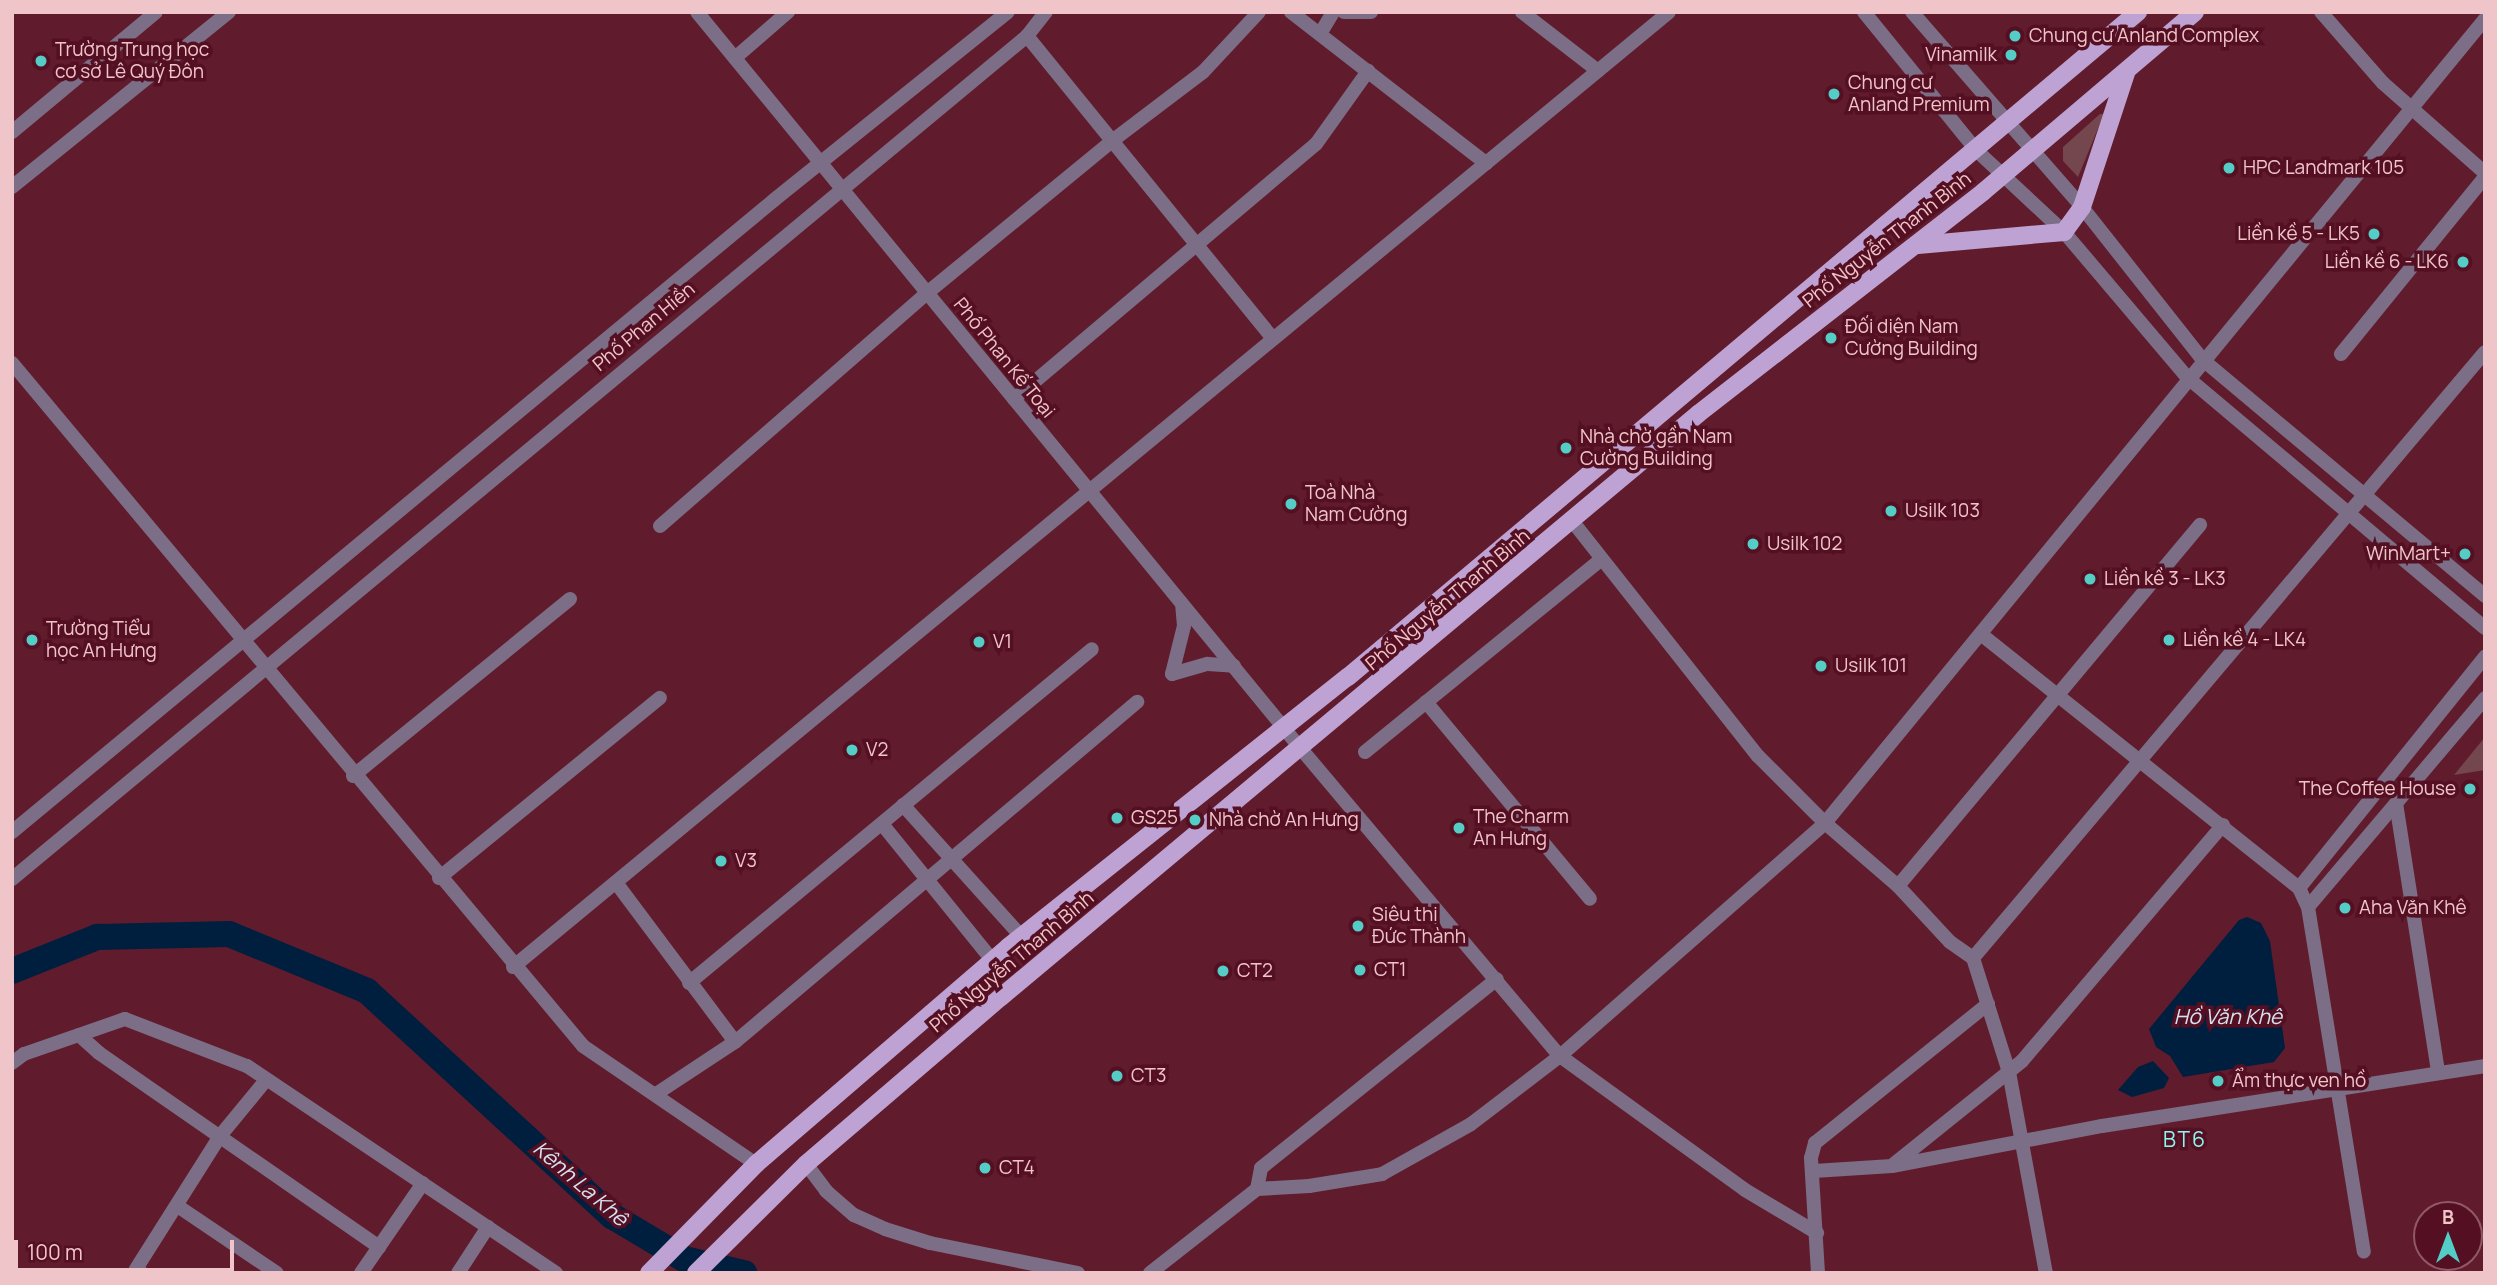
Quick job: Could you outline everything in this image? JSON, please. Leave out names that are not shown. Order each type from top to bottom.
[{"type":"main road","name":"Phố Nguyễn Thanh Bình","points":[[649,1273],[756,1164],[992,960],[1284,725],[2006,125],[2138,12]]},
{"type":"main road","name":"Phố Nguyễn Thanh Bình","points":[[695,1273],[736,1229],[806,1164],[1302,750],[1698,414],[2003,174],[2195,12]]},
{"type":"main road","points":[[1913,246],[2064,232],[2082,207],[2127,70]]},
{"type":"street","points":[[12,132],[156,12]]},
{"type":"street","points":[[12,187],[229,12]]},
{"type":"street","name":"Phố Phan Kế Toại","points":[[697,12],[1302,750],[1560,1056],[1745,1190],[1817,1233]]},
{"type":"street","points":[[736,57],[788,12]]},
{"type":"street","name":"Phố Phan Hiền","points":[[12,832],[820,164],[1009,12]]},
{"type":"street","name":"Phố Phan Hiền","points":[[12,879],[263,667],[1027,36],[1046,12]]},
{"type":"street","points":[[660,526],[927,293],[1112,141],[1203,72],[1259,12]]},
{"type":"street","points":[[1291,12],[1486,163]]},
{"type":"street","points":[[1320,34],[1333,12]]},
{"type":"street","points":[[1345,12],[1371,12]]},
{"type":"street","points":[[1522,12],[1598,71]]},
{"type":"street","points":[[513,967],[617,884],[1669,12]]},
{"type":"street","points":[[1864,12],[1976,150],[2064,232],[2188,379],[2485,628]]},
{"type":"street","points":[[1912,12],[2006,125],[2082,207],[2203,360],[2485,596]]},
{"type":"street","points":[[2321,12],[2409,108],[2485,175],[2341,354]]},
{"type":"street","points":[[1150,1273],[1257,1189],[1360,1180],[1393,1170],[1471,1125],[1560,1056],[1825,823],[1982,635],[2409,108],[2485,19]]},
{"type":"street","points":[[1027,36],[1273,339]]},
{"type":"street","points":[[1014,399],[1316,144],[1368,71]]},
{"type":"street","points":[[1973,958],[2143,762],[2485,352]]},
{"type":"street","points":[[12,363],[353,776],[583,1046],[756,1164]]},
{"type":"street","points":[[1573,522],[1600,560],[1758,756],[1825,823],[1898,886],[1950,942],[1973,958],[2009,1072],[2020,1144],[2046,1273]]},
{"type":"street","points":[[1898,886],[2056,692],[2200,525]]},
{"type":"street","points":[[1365,752],[1600,560]]},
{"type":"street","points":[[353,776],[570,599]]},
{"type":"street","points":[[1182,604],[1182,639],[1172,674],[1208,664],[1234,666]]},
{"type":"street","points":[[1982,635],[2299,888],[2308,907],[2364,1251]]},
{"type":"street","points":[[689,983],[1092,649]]},
{"type":"street","points":[[2299,888],[2485,657]]},
{"type":"street","points":[[439,878],[660,698]]},
{"type":"street","points":[[2308,907],[2485,698]]},
{"type":"street","points":[[656,1094],[735,1042],[925,878],[1137,702]]},
{"type":"street","points":[[1426,702],[1590,899]]},
{"type":"street","points":[[2396,803],[2438,1072]]},
{"type":"street","points":[[903,805],[1021,936]]},
{"type":"street","points":[[882,824],[992,960]]},
{"type":"street","points":[[1892,1166],[2009,1072],[2223,825]]},
{"type":"street","points":[[617,884],[735,1042]]},
{"type":"street","points":[[1257,1189],[1261,1168],[1497,979]]},
{"type":"street","points":[[1818,1273],[1815,1143],[1988,1004]]},
{"type":"street","points":[[12,1063],[24,1054],[125,1019],[247,1066],[556,1273]]},
{"type":"street","points":[[79,1035],[379,1247]]},
{"type":"street","points":[[1814,1171],[1892,1166],[2336,1087],[2485,1066]]},
{"type":"street","points":[[142,1273],[136,1269],[178,1207],[220,1136],[266,1080]]},
{"type":"street","points":[[806,1164],[827,1191],[854,1215],[885,1229],[930,1243],[1078,1273]]},
{"type":"street","points":[[361,1273],[423,1183]]},
{"type":"street","points":[[178,1207],[276,1273]]},
{"type":"street","points":[[458,1273],[488,1227]]},
{"type":"shaded area","points":[[2100,114],[2104,114],[2078,177],[2063,161],[2063,147]]},
{"type":"shaded area","points":[[2485,737],[2485,770],[2454,775]]},
{"type":"water","name":"Hồ Văn Khê","points":[[2247,917],[2261,923],[2270,941],[2285,1048],[2274,1062],[2183,1077],[2170,1056],[2156,1047],[2149,1029],[2239,920]]},
{"type":"water","points":[[2153,1061],[2169,1078],[2164,1088],[2132,1097],[2118,1090],[2138,1067]]},
{"type":"waterway","name":"Kênh La Khê","points":[[12,971],[97,937],[229,934],[367,991],[612,1216],[684,1259],[744,1273]]},
{"type":"place","name":"Chung cư Anland Complex","points":[[2015,36]]},
{"type":"place","name":"Vinamilk","points":[[2011,55]]},
{"type":"place","name":"Trường Trung học cơ sở Lê Quý Đôn","points":[[41,61]]},
{"type":"place","name":"Chung cư Anland Premium","points":[[1834,94]]},
{"type":"place","name":"HPC Landmark 105","points":[[2229,168]]},
{"type":"place","name":"Liền kề 5 - LK5","points":[[2374,234]]},
{"type":"place","name":"Liền kề 6 - LK6","points":[[2463,262]]},
{"type":"place","name":"Đối diện Nam Cường Building","points":[[1831,338]]},
{"type":"place","name":"Nhà chờ gần Nam Cường Building","points":[[1566,448]]},
{"type":"place","name":"Toà Nhà Nam Cường","points":[[1291,504]]},
{"type":"place","name":"Usilk 103","points":[[1891,511]]},
{"type":"place","name":"Usilk 102","points":[[1753,544]]},
{"type":"place","name":"WinMart+","points":[[2465,554]]},
{"type":"place","name":"Liền kề 3 - LK3","points":[[2090,579]]},
{"type":"place","name":"Trường Tiểu học An Hưng","points":[[32,640]]},
{"type":"place","name":"Liền kề 4 - LK4","points":[[2169,640]]},
{"type":"place","name":"V1","points":[[979,642]]},
{"type":"place","name":"Usilk 101","points":[[1821,666]]},
{"type":"place","name":"V2","points":[[852,750]]},
{"type":"place","name":"The Coffee House","points":[[2470,789]]},
{"type":"place","name":"GS25","points":[[1117,818]]},
{"type":"place","name":"Nhà chờ An Hưng","points":[[1195,820]]},
{"type":"place","name":"The Charm An Hưng","points":[[1459,828]]},
{"type":"place","name":"V3","points":[[721,861]]},
{"type":"place","name":"Aha Văn Khê","points":[[2345,908]]},
{"type":"place","name":"Siêu thị Đức Thành","points":[[1358,926]]},
{"type":"place","name":"CT1","points":[[1360,970]]},
{"type":"place","name":"CT2","points":[[1223,971]]},
{"type":"place","name":"CT3","points":[[1117,1076]]},
{"type":"place","name":"Ẩm thực ven hồ","points":[[2218,1081]]},
{"type":"place","name":"CT4","points":[[985,1168]]},
{"type":"district","name":"BT6","points":[[2185,1139]]}]
